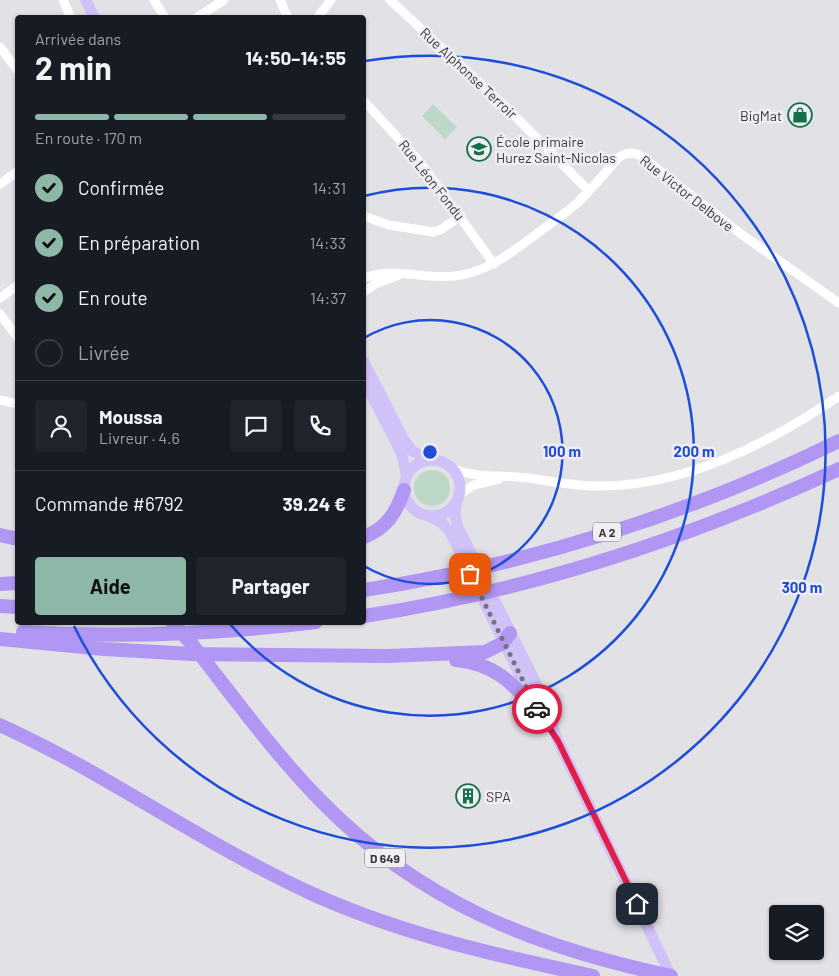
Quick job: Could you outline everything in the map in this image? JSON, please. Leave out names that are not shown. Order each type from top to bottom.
[{"type":"highway","name":"A 2","points":[[366,590],[484,567],[620,528],[720,492],[839,441]]},
{"type":"highway","name":"A 2","points":[[366,616],[423,606],[498,589],[614,557],[727,517],[839,469]]},
{"type":"highway","points":[[366,536],[381,529],[388,522],[397,510],[404,490]]},
{"type":"highway","points":[[0,535],[15,538]]},
{"type":"highway","points":[[0,584],[15,582]]},
{"type":"highway","points":[[0,606],[15,607]]},
{"type":"highway","name":"D 649","points":[[175,625],[309,789],[348,827],[402,870],[448,899],[494,922],[542,942],[605,961],[667,975]]},
{"type":"highway","points":[[0,630],[64,634],[134,635],[218,632],[287,625]]},
{"type":"highway","points":[[0,639],[104,649],[192,654],[388,656],[481,653],[494,649],[507,638]]},
{"type":"highway","points":[[388,656],[453,660],[481,665],[498,673],[515,686],[539,714]]},
{"type":"highway","points":[[0,724],[84,768],[277,877],[356,912],[436,939],[593,976]]},
{"type":"main road","points":[[86,0],[93,15]]},
{"type":"main road","points":[[366,366],[408,446],[416,453],[430,460],[442,462],[453,469],[460,482],[456,519],[460,542],[507,638],[539,714],[558,741]]},
{"type":"main road","points":[[366,384],[401,452],[407,476],[404,490],[408,502],[414,510],[431,516],[445,526],[460,542]]},
{"type":"main road","points":[[407,476],[417,465],[430,460]]},
{"type":"main road","points":[[431,516],[447,513],[458,499]]},
{"type":"main road","points":[[507,638],[537,686],[558,741],[667,975]]},
{"type":"street","points":[[63,0],[70,15]]},
{"type":"street","points":[[154,0],[163,15]]},
{"type":"street","points":[[201,15],[224,0]]},
{"type":"street","points":[[280,0],[287,15]]},
{"type":"street","points":[[319,15],[331,0]]},
{"type":"street","name":"Rue Alphonse Terroir","points":[[390,0],[506,107],[588,190]]},
{"type":"street","points":[[0,47],[15,67]]},
{"type":"street","name":"Rue Léon Fondu","points":[[366,103],[411,152],[461,216],[494,264]]},
{"type":"street","name":"Rue Victor Delbove","points":[[366,277],[385,272],[441,277],[462,276],[494,264],[564,213],[620,156],[630,153],[638,154],[740,234],[839,303]]},
{"type":"street","points":[[0,184],[15,173]]},
{"type":"street","points":[[366,217],[389,225],[433,232],[440,230],[461,216]]},
{"type":"street","name":"Rue Victor Delbove","points":[[366,291],[390,277],[407,273]]},
{"type":"street","points":[[0,298],[15,287]]},
{"type":"street","points":[[0,314],[15,334]]},
{"type":"street","points":[[453,469],[468,474],[514,477],[579,486],[625,485],[662,478],[706,465],[749,448],[793,425],[839,396]]},
{"type":"street","points":[[0,400],[15,403]]},
{"type":"street","points":[[458,499],[478,484],[514,477]]},
{"type":"green space","points":[[433,104],[457,127],[445,139],[422,116]]},
{"type":"green space","points":[[432,470],[439,471],[445,475],[449,481],[449,495],[445,501],[439,505],[432,506],[425,505],[419,501],[415,495],[414,488],[415,481],[419,475],[425,471]]},
{"type":"way so far","points":[[470,574],[537,709]]},
{"type":"place","name":"BigMat","points":[[800,115]]},
{"type":"place","name":"École primaire Hurez Saint-Nicolas","points":[[479,149]]},
{"type":"place","name":"SPA","points":[[468,796]]},
{"type":"route","points":[[537,709],[558,741],[637,904]]}]
